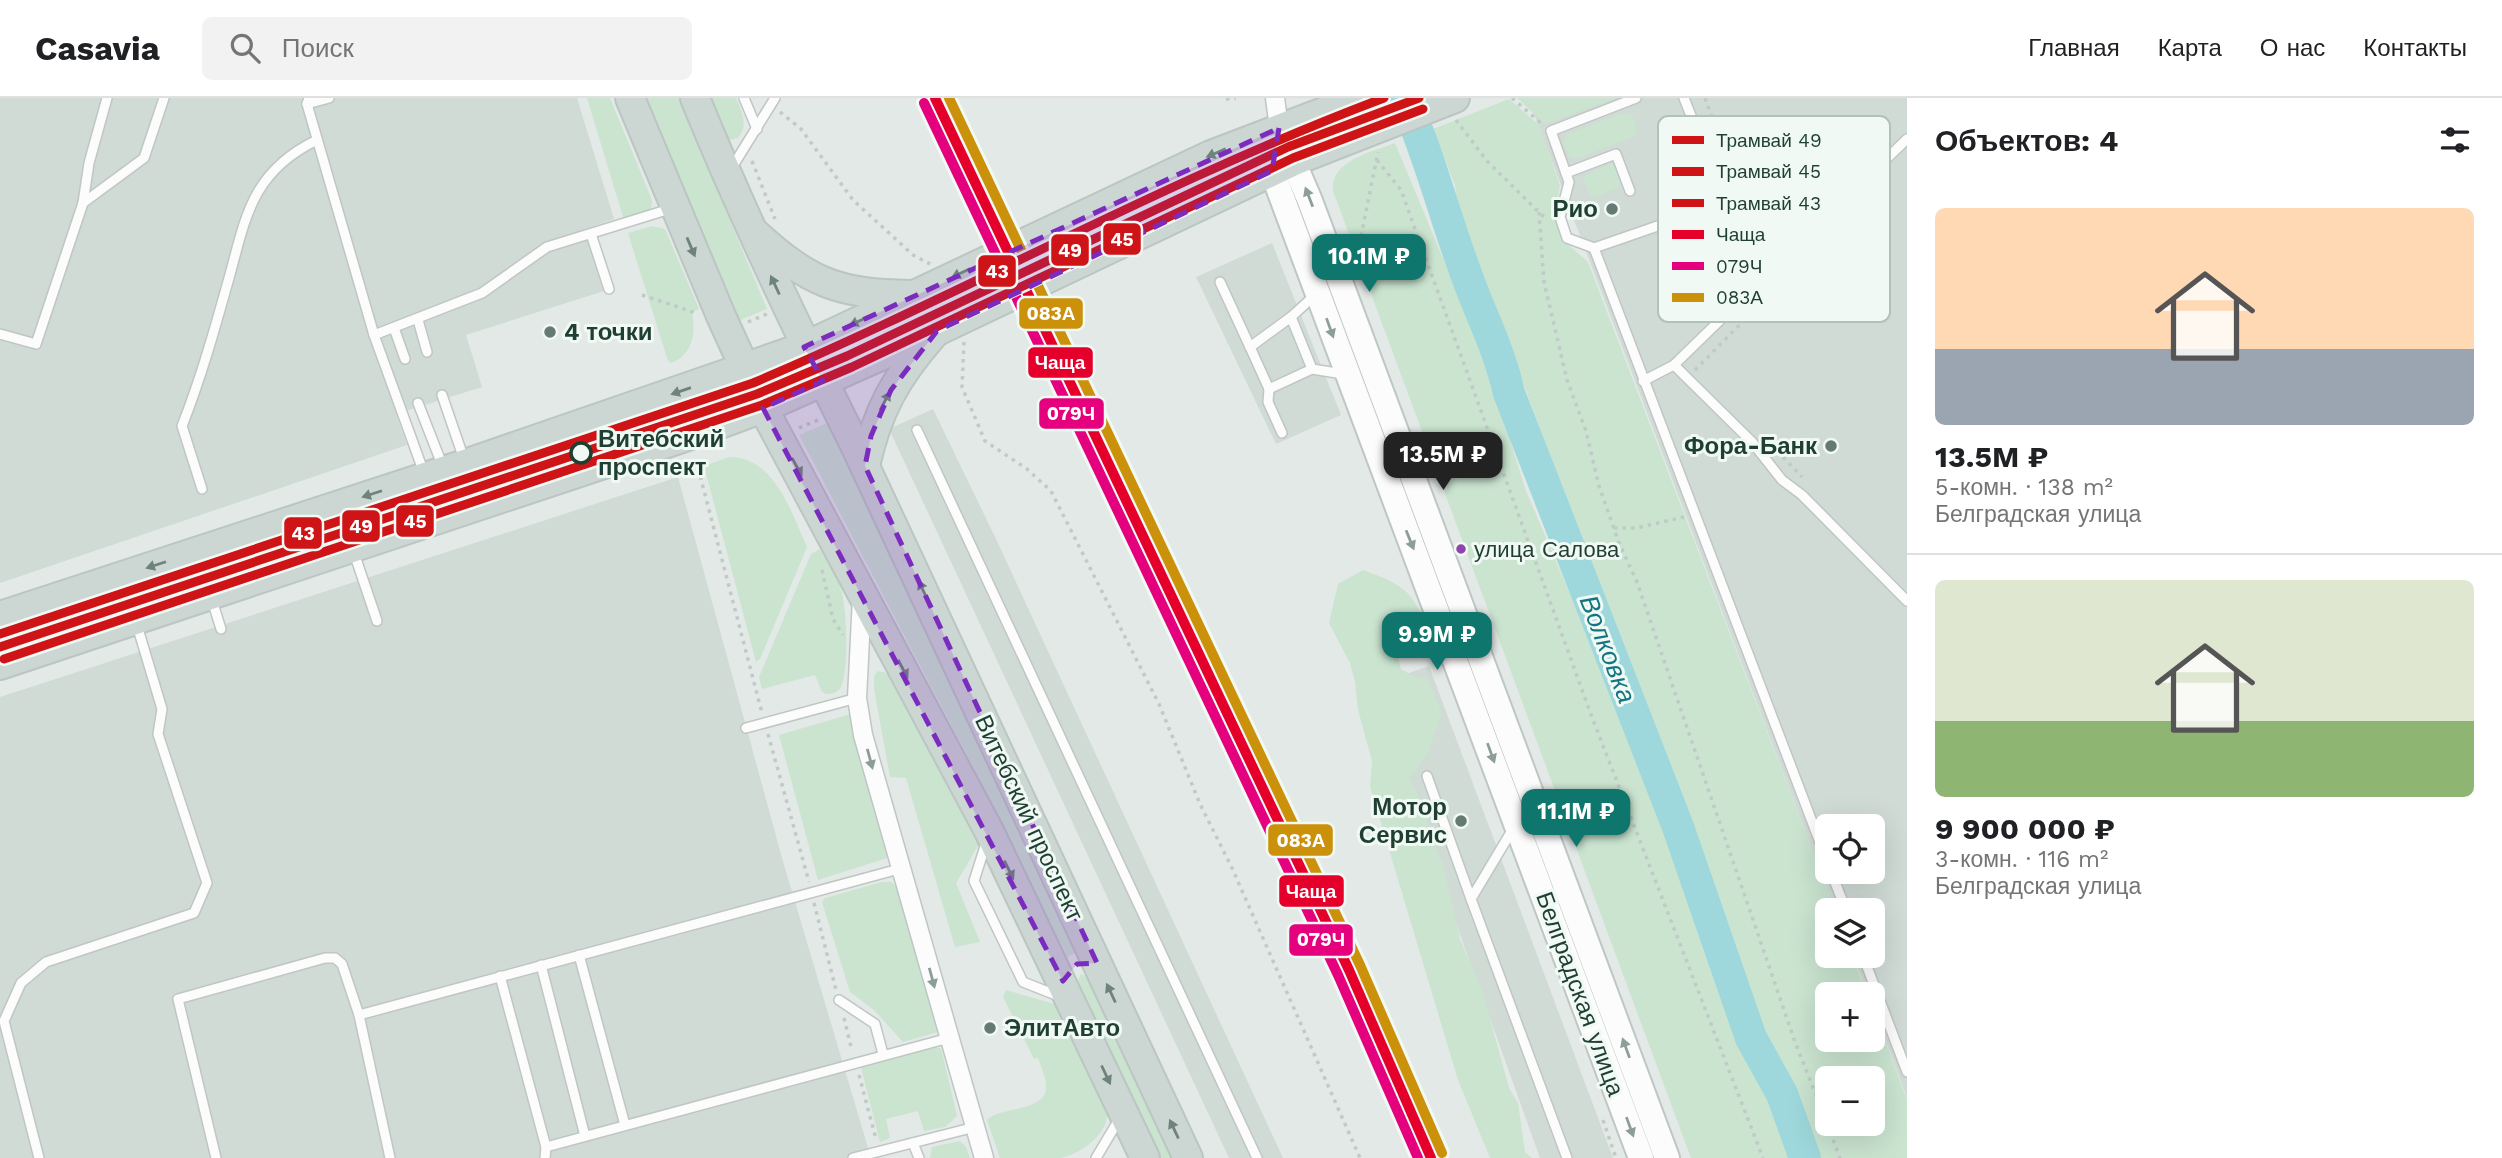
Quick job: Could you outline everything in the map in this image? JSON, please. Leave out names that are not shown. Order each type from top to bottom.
[{"type":"main road","name":"Витебский проспект","points":[[630,98],[674,208],[763,408],[989,831],[1145,1158]]},
{"type":"main road","name":"Витебский проспект","points":[[695,98],[748,226],[804,347],[865,466],[1188,1158]]},
{"type":"main road","points":[[0,616],[445,470],[804,347],[1211,155],[1360,98]]},
{"type":"main road","points":[[0,665],[763,408],[823,381],[951,331],[1088,259],[1283,166],[1379,137],[1451,105]]},
{"type":"main road","points":[[748,226],[795,267],[830,286],[870,293],[914,295]]},
{"type":"main road","points":[[865,466],[871,436],[884,403],[905,370],[951,331]]},
{"type":"main road","points":[[1067,991],[1067,971],[1077,964],[1097,963]]},
{"type":"street","points":[[1275,98],[1279,128]]},
{"type":"street","name":"Белградская улица","points":[[1279,128],[1283,166],[1317,292],[1641,1158]]},
{"type":"street","name":"Белградская улица","points":[[1283,166],[1667,1158]]},
{"type":"street","points":[[862,594],[857,698],[899,869],[984,1158]]},
{"type":"lane","points":[[0,334],[36,344],[83,203],[89,163],[107,98]]},
{"type":"lane","points":[[83,203],[144,158],[164,98]]},
{"type":"lane","points":[[329,98],[308,101],[374,335],[445,470]]},
{"type":"lane","points":[[744,98],[757,129]]},
{"type":"lane","points":[[1636,98],[1551,131],[1569,182],[1560,217],[1566,233],[1575,243],[1594,248],[1658,226]]},
{"type":"lane","points":[[1684,98],[1691,116]]},
{"type":"lane","points":[[727,176],[774,103]]},
{"type":"lane","points":[[1890,155],[1907,139]]},
{"type":"lane","points":[[202,489],[182,426],[198,385],[243,228],[258,192],[278,166],[296,150],[317,140]]},
{"type":"lane","points":[[1566,173],[1616,153],[1630,191]]},
{"type":"lane","points":[[374,335],[482,293],[547,247],[674,208]]},
{"type":"lane","points":[[592,234],[609,289]]},
{"type":"lane","points":[[1594,248],[1815,830]]},
{"type":"lane","points":[[1220,282],[1269,389],[1268,402],[1282,433]]},
{"type":"lane","points":[[1250,347],[1291,317],[1317,292]]},
{"type":"lane","points":[[1291,317],[1312,369]]},
{"type":"lane","points":[[418,320],[427,352]]},
{"type":"lane","points":[[1643,381],[1674,365],[1718,322]]},
{"type":"lane","points":[[394,328],[405,359]]},
{"type":"lane","points":[[1674,365],[1752,442],[1782,480],[1802,495],[1907,601]]},
{"type":"lane","points":[[1269,389],[1312,369],[1347,376]]},
{"type":"lane","points":[[442,396],[445,470]]},
{"type":"lane","points":[[418,403],[445,470]]},
{"type":"lane","points":[[917,430],[1257,1158]]},
{"type":"lane","points":[[352,548],[377,621]]},
{"type":"lane","points":[[210,596],[221,629]]},
{"type":"lane","points":[[39,1158],[4,1021],[21,983],[46,962],[194,913],[207,883],[158,734],[162,709],[136,620]]},
{"type":"lane","points":[[1416,652],[1450,643]]},
{"type":"lane","points":[[746,728],[857,698]]},
{"type":"lane","points":[[1427,776],[1567,1158]]},
{"type":"lane","points":[[1471,898],[1517,822]]},
{"type":"lane","points":[[359,1015],[899,869]]},
{"type":"lane","points":[[579,955],[625,1125]]},
{"type":"lane","points":[[216,1158],[178,999],[325,958],[335,958],[342,964],[359,1015],[390,1158]]},
{"type":"lane","points":[[541,965],[585,1136]]},
{"type":"lane","points":[[1868,968],[1907,1072]]},
{"type":"lane","points":[[500,976],[546,1147],[545,1158]]},
{"type":"lane","points":[[839,1000],[875,1024],[883,1054]]},
{"type":"lane","points":[[546,1147],[855,1061],[949,1038]]},
{"type":"lane","points":[[1096,1158],[1124,1112]]},
{"type":"lane","points":[[853,1158],[975,1127]]},
{"type":"lane","points":[[914,1143],[919,1158]]},
{"type":"path","points":[[1226,99],[1236,98]]},
{"type":"path","points":[[1512,98],[1551,131]]},
{"type":"path","points":[[1705,98],[1712,116]]},
{"type":"path","points":[[774,103],[801,129],[853,200],[913,255],[937,266]]},
{"type":"path","points":[[1451,105],[1487,161],[1539,212],[1566,233]]},
{"type":"path","points":[[1355,270],[1377,160],[1379,137]]},
{"type":"path","points":[[744,148],[756,166],[779,229]]},
{"type":"path","points":[[1377,160],[1401,190],[1590,712],[1763,1158]]},
{"type":"path","points":[[1539,212],[1544,282],[1553,328],[1614,528],[1637,582],[1795,1042],[1815,1093]]},
{"type":"path","points":[[642,295],[696,313]]},
{"type":"path","points":[[740,326],[769,313]]},
{"type":"path","points":[[1704,379],[1695,370],[1742,322]]},
{"type":"path","points":[[951,331],[962,387],[985,441],[1027,469],[1051,491],[1159,704],[1200,804],[1232,868],[1360,1158]]},
{"type":"path","points":[[794,430],[824,418]]},
{"type":"path","points":[[1776,451],[1804,478]]},
{"type":"path","points":[[696,460],[879,1152]]},
{"type":"path","points":[[1614,528],[1636,527],[1694,516]]},
{"type":"path","points":[[819,564],[833,619],[844,637]]},
{"type":"path","points":[[1832,1136],[1840,1158]]},
{"type":"highlighted area","points":[[1279,128],[1272,171],[937,331],[891,390],[871,436],[865,466],[1097,963],[1077,964],[1063,981],[763,408],[823,381],[804,347]]},
{"type":"shaded area","points":[[0,98],[577,98],[614,219],[585,229],[604,291],[466,335],[482,387],[396,414],[407,445],[0,583]]},
{"type":"shaded area","points":[[1528,98],[1907,98],[1907,1097],[1885,1039],[1885,982],[1863,982],[1858,968],[1885,968],[1885,898],[1830,898],[1825,884],[1885,884],[1885,814],[1815,814],[1815,857]]},
{"type":"shaded area","points":[[1272,243],[1341,415],[1276,444],[1196,277]]},
{"type":"shaded area","points":[[933,409],[1283,1158],[1229,1158],[889,429]]},
{"type":"shaded area","points":[[678,477],[782,858],[871,1158],[0,1158],[0,697]]},
{"type":"shaded area","points":[[1429,666],[1613,1158],[1540,1158],[1371,686]]},
{"type":"green space","points":[[587,98],[610,98],[652,200],[651,210],[624,220]]},
{"type":"green space","points":[[644,98],[679,98],[767,309],[738,321]]},
{"type":"green space","points":[[712,98],[736,98],[744,123],[738,138],[729,140]]},
{"type":"green space","points":[[1517,98],[1616,98],[1545,124]]},
{"type":"green space","points":[[1509,99],[1539,125],[1560,186],[1555,214],[1564,241],[1588,262],[1815,858],[1815,884],[1825,884],[1830,898],[1815,898],[1815,968],[1857,968],[1862,982],[1815,982],[1815,1052],[1885,1052],[1885,1040],[1907,1099],[1907,1158],[1819,1158],[1797,1095],[1782,1064],[1762,1036],[1739,960],[1503,329],[1485,292],[1460,220],[1455,185],[1433,129]]},
{"type":"green space","points":[[1624,113],[1632,115],[1637,129],[1635,136],[1576,159],[1569,156],[1563,143],[1567,134]]},
{"type":"green space","points":[[1395,143],[1486,362],[1526,491],[1571,596],[1734,1010],[1750,1067],[1787,1137],[1790,1158],[1691,1158],[1333,191],[1334,180],[1345,165],[1364,154]]},
{"type":"green space","points":[[1611,163],[1616,165],[1623,184],[1597,197],[1590,196],[1583,177]]},
{"type":"green space","points":[[652,226],[665,229],[699,309],[692,312],[694,327],[688,349],[671,363],[668,361],[628,233]]},
{"type":"green space","points":[[829,422],[1076,953],[1067,957],[969,759],[799,435]]},
{"type":"green space","points":[[729,457],[745,459],[770,476],[787,503],[807,547],[760,659],[756,662],[704,466]]},
{"type":"green space","points":[[820,549],[838,582],[844,602],[846,655],[841,687],[833,693],[822,692],[815,675],[762,689],[759,677],[811,554]]},
{"type":"green space","points":[[1363,570],[1401,587],[1413,600],[1424,621],[1396,637],[1396,650],[1401,669],[1415,677],[1427,679],[1442,713],[1426,757],[1409,778],[1427,812],[1428,830],[1443,865],[1460,939],[1483,993],[1509,1088],[1518,1103],[1525,1152],[1532,1158],[1490,1158],[1458,1080],[1370,786],[1372,761],[1358,710],[1355,682],[1350,663],[1329,623],[1338,584]]},
{"type":"green space","points":[[877,671],[891,674],[981,841],[956,883],[980,942],[955,947],[906,778],[890,777],[874,689]]},
{"type":"green space","points":[[851,714],[887,858],[818,880],[779,735]]},
{"type":"green space","points":[[882,882],[892,882],[896,887],[938,1032],[903,1042],[875,1011],[850,992],[822,902],[825,898]]},
{"type":"green space","points":[[1081,974],[1087,977],[1172,1158],[1161,1158],[1078,980]]},
{"type":"green space","points":[[1006,990],[1058,1005],[1094,1076],[1105,1104],[1106,1121],[1098,1136],[1075,1153],[1059,1158],[1000,1158],[987,1120],[1039,1101],[1046,1086],[1038,1058],[1034,1059],[1003,997]]},
{"type":"green space","points":[[931,1048],[941,1048],[957,1116],[945,1127],[924,1131],[918,1111],[886,1119],[890,1138],[880,1142],[861,1068]]},
{"type":"green space","points":[[960,1141],[966,1147],[970,1158],[930,1158],[932,1147]]},
{"type":"waterway","name":"Волковка","points":[[1404,98],[1500,361],[1509,393],[1678,827],[1751,1038],[1782,1094],[1805,1158]]},
{"type":"tram line","name":"43","points":[[0,634],[753,383],[911,312],[1224,164],[1384,98]]},
{"type":"tram line","name":"49","points":[[0,647],[757,394],[847,356],[1288,147],[1419,98]]},
{"type":"tram line","name":"45","points":[[4,659],[762,405],[852,367],[1293,158],[1423,109]]},
{"type":"transit line","name":"Чаща","points":[[935,98],[1349,970],[1431,1158]]},
{"type":"transit line","name":"083А","points":[[949,98],[1360,965],[1442,1153]]},
{"type":"transit line","name":"079Ч","points":[[924,103],[1338,975],[1418,1158]]},
{"type":"place","name":"Рио","points":[[1612,209]]},
{"type":"place","name":"4 точки","points":[[550,332]]},
{"type":"place","name":"Фора-Банк","points":[[1831,446]]},
{"type":"place","name":"Витебский проспект","points":[[581,453]]},
{"type":"place","name":"улица Салова","points":[[1461,549]]},
{"type":"place","name":"Мотор Сервис","points":[[1461,821]]},
{"type":"place","name":"ЭлитАвто","points":[[990,1028]]}]
